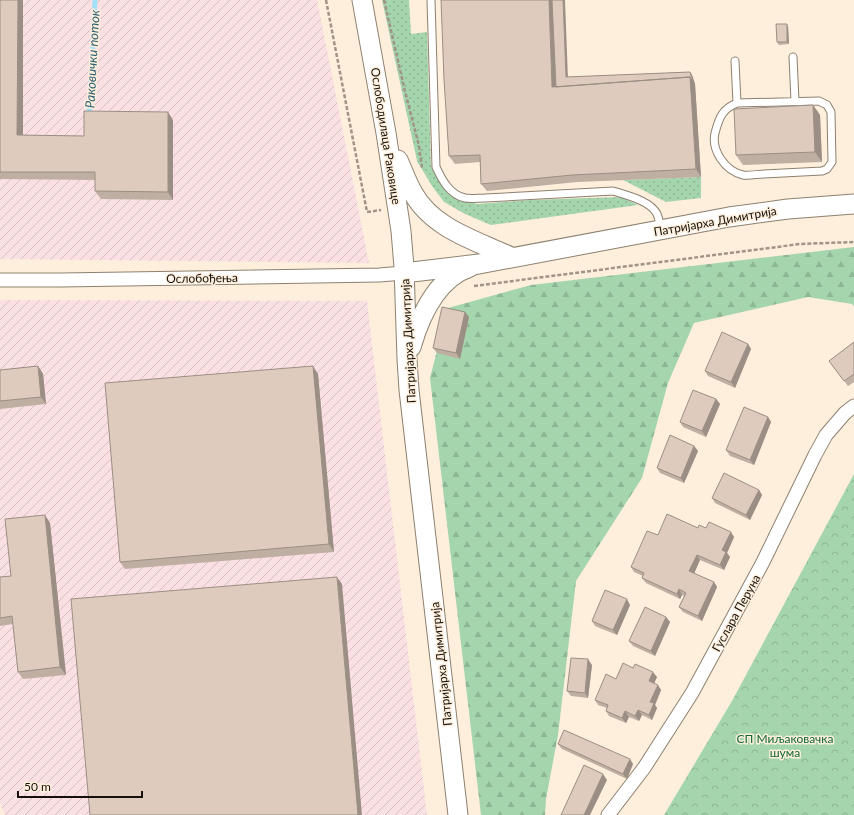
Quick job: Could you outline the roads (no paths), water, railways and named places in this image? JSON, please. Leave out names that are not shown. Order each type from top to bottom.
[{"type":"main road","name":"Ослободилаца Раковице","points":[[362,0],[386,133],[401,231],[404,273]]},
{"type":"main road","points":[[386,133],[413,194],[432,217],[456,232],[511,257]]},
{"type":"main road","name":"Патријарха Димитрија","points":[[458,815],[407,359],[404,273],[479,264],[729,217],[788,209],[854,204]]},
{"type":"main road","points":[[407,359],[421,318],[433,298],[455,275],[467,268],[479,264]]},
{"type":"street","name":"Ослобођења","points":[[0,280],[379,275],[404,273]]},
{"type":"street","name":"Гуслара Перуна","points":[[608,815],[644,768],[692,693],[763,562],[823,442],[835,424],[854,406]]},
{"type":"lane","points":[[431,0],[436,167],[442,180],[451,190],[465,198],[613,191],[626,194],[652,207],[657,214],[662,230]]},
{"type":"lane","points":[[793,57],[794,102]]},
{"type":"lane","points":[[734,61],[737,103]]},
{"type":"lane","points":[[819,101],[827,104],[831,112],[832,162],[827,169],[822,171],[743,175],[730,169],[720,159],[715,135],[720,117],[724,111],[737,103],[819,101]]},
{"type":"waterway","name":"Раковички поток","points":[[89,118],[95,0]]},
{"type":"park label","name":"СП Миљаковачка шума","points":[[785,745]]}]
